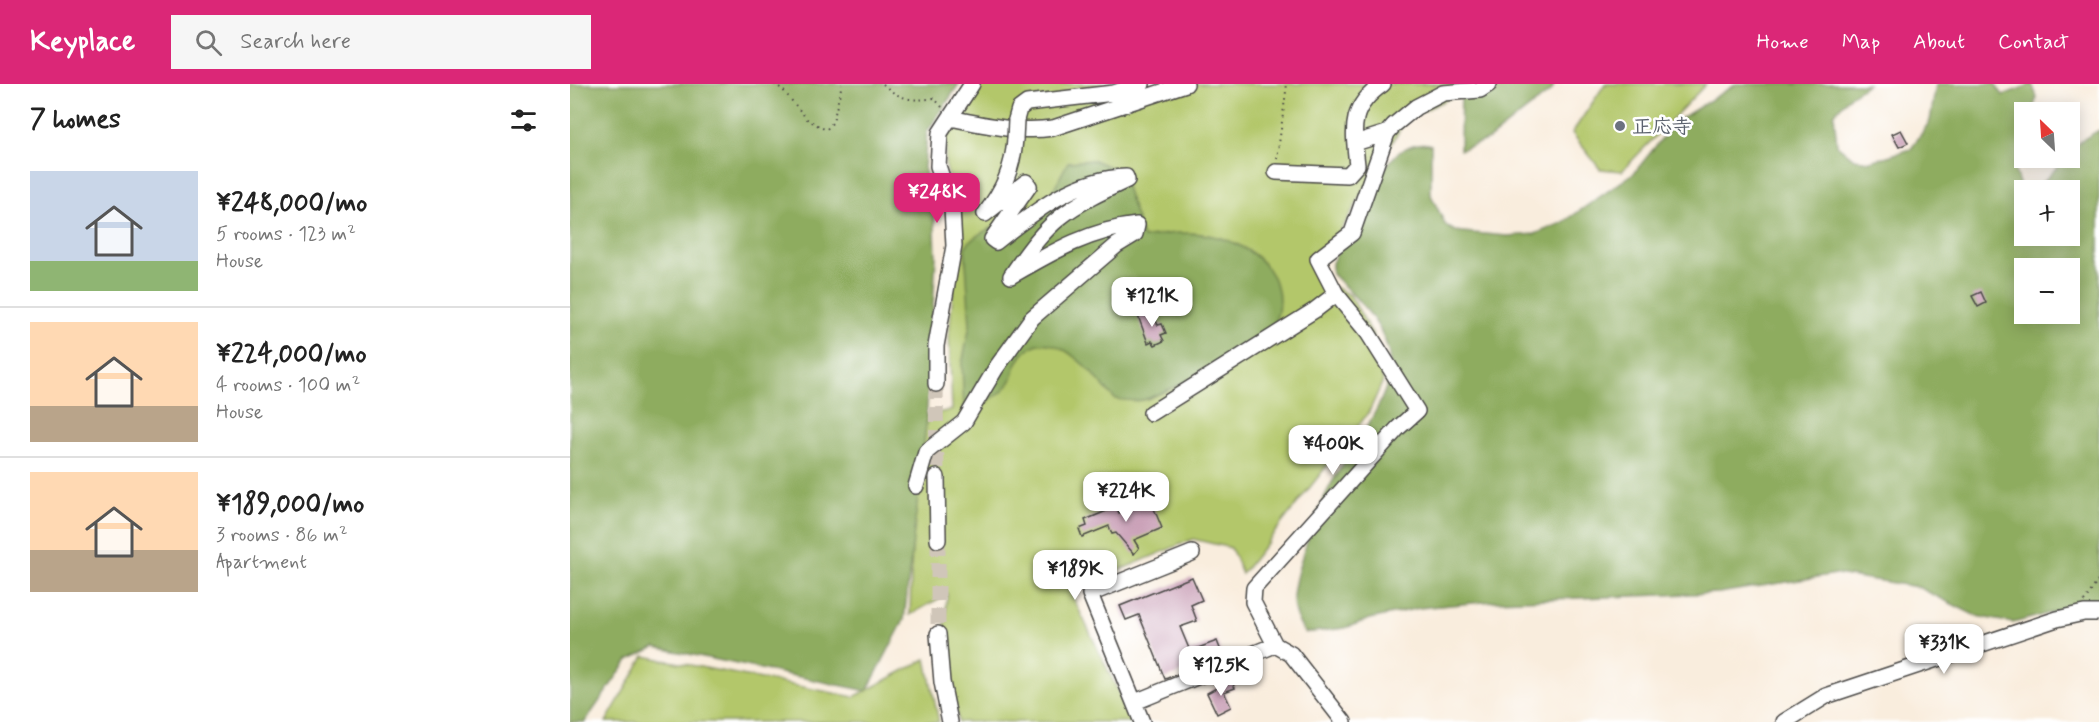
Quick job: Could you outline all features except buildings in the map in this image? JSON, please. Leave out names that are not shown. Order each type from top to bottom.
[{"type":"street","points":[[936,384],[936,346],[954,246],[952,207],[938,166],[940,134],[972,84]]},
{"type":"street","points":[[916,486],[926,452],[964,422],[996,368],[1032,318],[1117,245],[1135,234],[1137,225],[1114,227],[1085,236],[1011,276],[1049,225],[1069,208],[1128,180],[1126,177],[1098,180],[1061,195],[996,242],[992,239],[1029,186],[1026,182],[985,214],[1001,193],[1010,173],[1019,109],[1028,103],[1114,93],[1142,84]]},
{"type":"street","points":[[950,118],[1000,128],[1032,131],[1053,128],[1186,84]]},
{"type":"street","points":[[1276,172],[1348,175],[1357,165],[1355,114],[1366,97],[1383,84]]},
{"type":"street","points":[[1355,143],[1387,134],[1416,107],[1443,93],[1480,90],[1489,84]]},
{"type":"street","points":[[1344,722],[1291,654],[1275,645],[1253,602],[1254,588],[1398,428],[1417,411],[1368,333],[1336,294],[1318,259],[1352,233],[1387,134]]},
{"type":"street","points":[[1151,413],[1315,310],[1336,294]]},
{"type":"street","points":[[937,477],[938,540]]},
{"type":"street","points":[[1142,722],[1090,594],[1192,553]]},
{"type":"street","points":[[1784,722],[1826,696],[2057,619],[2091,613]]},
{"type":"street","points":[[938,634],[942,682],[950,722]]},
{"type":"street","points":[[1135,702],[1275,645]]},
{"type":"path","points":[[774,84],[782,89],[807,118],[826,130],[833,122],[842,84]]},
{"type":"path","points":[[883,84],[895,96],[919,101],[934,98],[950,118]]},
{"type":"path","points":[[1276,172],[1287,84]]},
{"type":"path","points":[[2091,613],[2083,604],[2099,579]]},
{"type":"green space","points":[[570,84],[959,84],[927,132],[924,168],[934,203],[936,257],[926,425],[904,620],[867,691],[655,647],[628,660],[585,722],[570,722]]},
{"type":"green space","points":[[970,84],[1479,84],[1406,119],[1320,266],[1332,286],[1350,295],[1373,335],[1383,381],[1369,412],[1242,574],[1231,548],[1193,539],[1070,591],[1133,722],[958,722],[944,633],[947,594],[910,615],[913,498],[927,415],[952,410],[949,335],[960,215],[945,164],[946,138]]},
{"type":"green space","points":[[1461,84],[1554,84],[1552,90],[1489,139],[1460,150]]},
{"type":"green space","name":"正応寺","points":[[1605,84],[1706,84],[1622,171],[1600,169],[1572,133]]},
{"type":"green space","points":[[1736,84],[1868,84],[1850,96],[1834,114],[1837,145],[1854,159],[1871,161],[1911,149],[1930,121],[1936,84],[1995,84],[2003,95],[2032,84],[2037,97],[2035,102],[2014,102],[2014,168],[2018,180],[2014,180],[2014,246],[2080,246],[2080,180],[2045,180],[2056,168],[2080,168],[2080,142],[2099,130],[2099,605],[2061,610],[2013,623],[1976,616],[1918,587],[1836,574],[1719,593],[1494,601],[1419,608],[1370,619],[1345,628],[1305,633],[1296,617],[1293,599],[1297,574],[1307,541],[1325,496],[1367,426],[1389,378],[1390,364],[1384,337],[1361,303],[1332,274],[1332,263],[1337,252],[1380,175],[1397,154],[1405,149],[1418,144],[1431,145],[1431,195],[1446,226],[1455,231],[1507,236],[1535,234],[1562,223],[1634,173],[1675,122]]},
{"type":"green space","points":[[1094,160],[1121,172],[1143,238],[1179,233],[1212,236],[1240,246],[1263,263],[1271,274],[1278,293],[1278,314],[1273,327],[1266,338],[1246,351],[1140,401],[1115,399],[1096,377],[1070,354],[1057,346],[1043,344],[1030,348],[1018,361],[1011,380],[1002,392],[983,403],[964,409],[962,364],[970,325],[965,247],[972,239],[989,229],[1027,214],[1041,205],[1054,188],[1068,162]]},
{"type":"green space","points":[[644,656],[854,697],[926,659],[939,722],[606,722]]},
{"type":"tunnel","points":[[936,384],[937,477]]},
{"type":"tunnel","points":[[938,540],[938,634]]},
{"type":"place","name":"正応寺","points":[[1620,126]]}]
